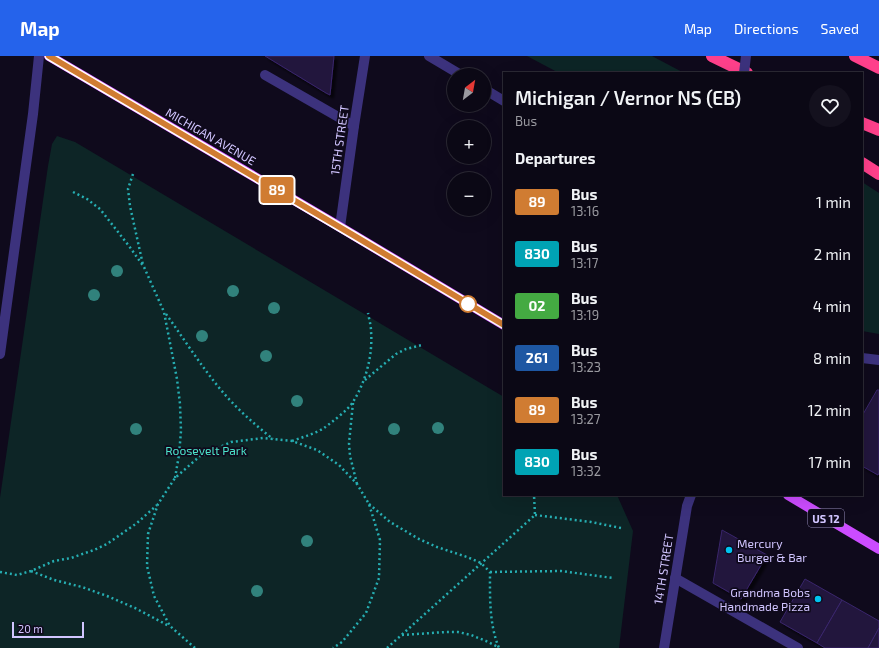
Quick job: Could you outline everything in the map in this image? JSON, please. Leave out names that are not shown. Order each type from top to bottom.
[{"type":"highway","points":[[712,56],[743,72]]},
{"type":"highway","points":[[854,56],[879,68]]},
{"type":"highway","points":[[863,123],[879,130]]},
{"type":"highway","points":[[863,164],[879,174]]},
{"type":"main road","name":"MICHIGAN AVENUE","points":[[49,56],[503,322]]},
{"type":"main road","name":"US 12","points":[[790,496],[879,549]]},
{"type":"street","points":[[0,354],[33,114],[39,56]]},
{"type":"street","name":"15TH STREET","points":[[340,227],[365,56]]},
{"type":"street","points":[[429,56],[449,68]]},
{"type":"street","points":[[745,72],[746,56]]},
{"type":"street","points":[[265,75],[354,126]]},
{"type":"street","points":[[491,93],[503,100]]},
{"type":"street","points":[[863,358],[879,360]]},
{"type":"street","name":"14TH STREET","points":[[664,648],[690,496]]},
{"type":"street","points":[[675,578],[798,648]]},
{"type":"path","points":[[133,174],[128,189],[130,206],[144,267],[164,312],[221,390],[242,412],[273,438]]},
{"type":"path","points":[[73,192],[88,199],[100,209],[144,267]]},
{"type":"path","points":[[164,312],[177,379],[180,404],[181,431],[175,478]]},
{"type":"path","points":[[292,441],[315,433],[333,421],[353,403],[365,380],[370,356],[372,343],[368,313]]},
{"type":"path","points":[[365,380],[396,354],[406,349],[422,345]]},
{"type":"path","points":[[353,403],[349,443],[350,456],[357,484]]},
{"type":"path","points":[[0,572],[17,575],[54,562],[71,558],[107,544],[137,523],[158,504],[175,478],[200,456],[231,442],[263,438],[292,441],[316,450],[339,465],[357,484],[369,504],[380,540],[379,578],[366,613],[342,642],[333,648]]},
{"type":"path","points":[[387,648],[534,515],[534,496]]},
{"type":"path","points":[[158,504],[148,534],[147,566],[154,596],[170,626]]},
{"type":"path","points":[[369,504],[390,522],[419,539],[481,563],[490,572],[492,625],[498,647]]},
{"type":"path","points":[[534,515],[591,522],[621,528]]},
{"type":"path","points":[[31,571],[54,580],[82,587],[135,608],[170,626],[195,648]]},
{"type":"path","points":[[490,572],[561,571],[613,578]]},
{"type":"path","points":[[401,635],[458,632],[479,638],[498,647]]},
{"type":"green space","points":[[527,56],[652,56],[682,72],[557,72]]},
{"type":"green space","name":"Roosevelt Park","points":[[57,136],[75,142],[503,396],[503,496],[617,496],[633,531],[619,648],[0,648],[0,498],[52,144]]},
{"type":"green space","points":[[863,183],[879,193],[879,334],[863,331]]},
{"type":"building","points":[[265,56],[334,56],[330,95],[326,93]]},
{"type":"building","points":[[877,390],[879,390],[878,475],[863,467],[863,414]]},
{"type":"building","points":[[722,530],[767,555],[741,599],[713,583]]},
{"type":"building","points":[[805,579],[842,600],[817,643],[780,622]]},
{"type":"building","points":[[842,600],[879,621],[879,628],[868,648],[825,648],[817,643]]},
{"type":"building","points":[[879,628],[879,648],[868,648]]},
{"type":"bus line","name":"89","points":[[49,56],[503,324]]},
{"type":"place","name":"Mercury Burger & Bar","points":[[729,550]]},
{"type":"place","name":"Grandma Bobs Handmade Pizza","points":[[818,599]]}]
